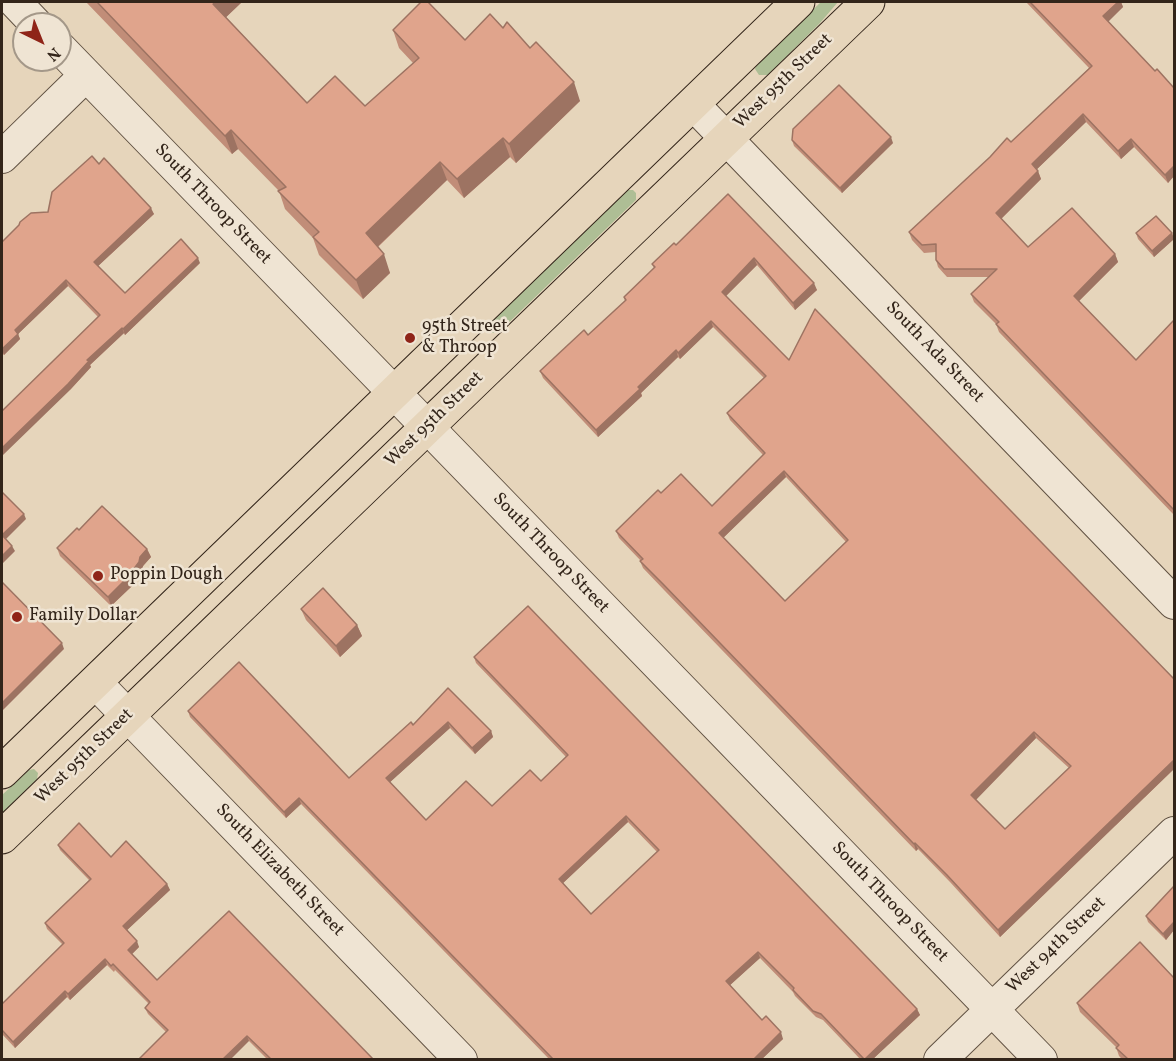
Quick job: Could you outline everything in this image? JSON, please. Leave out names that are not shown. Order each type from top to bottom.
[{"type":"main road","points":[[2,772],[798,2]]},
{"type":"main road","name":"West 95th Street","points":[[2,837],[868,2]]},
{"type":"street","name":"South Throop Street","points":[[72,60],[1041,1059]]},
{"type":"street","points":[[2,157],[86,75]]},
{"type":"street","name":"South Ada Street","points":[[693,104],[1174,603]]},
{"type":"street","name":"South Elizabeth Street","points":[[96,682],[461,1059]]},
{"type":"street","name":"West 94th Street","points":[[940,1059],[1174,833]]},
{"type":"green space","points":[[821,2],[838,2],[768,75],[759,75],[755,69],[757,63]]},
{"type":"green space","points":[[627,190],[633,190],[636,193],[636,200],[498,333],[492,333],[488,329],[489,324]]},
{"type":"green space","points":[[34,769],[38,773],[37,779],[2,814],[2,795],[29,770]]},
{"type":"building","points":[[97,2],[216,2],[213,4],[307,103],[335,76],[365,106],[419,58],[393,30],[421,2],[428,2],[465,40],[490,14],[503,28],[507,22],[530,48],[536,42],[574,82],[509,144],[503,138],[457,179],[440,162],[366,233],[384,254],[356,280],[313,237],[319,232],[278,191],[286,187],[231,130],[225,136]]},
{"type":"building","points":[[1030,2],[1118,2],[1103,16],[1174,88],[1174,166],[1165,175],[1131,139],[1118,151],[1083,114],[1032,164],[1038,171],[996,213],[1028,247],[1072,208],[1115,254],[1074,296],[1136,360],[1174,320],[1174,510],[996,324],[999,322],[971,294],[997,269],[944,269],[936,260],[936,244],[922,245],[909,232],[990,157],[1007,138],[1011,142],[1092,66]]},
{"type":"building","points":[[839,85],[891,137],[840,188],[792,140],[793,129]]},
{"type":"building","points":[[92,156],[99,164],[104,158],[151,208],[94,262],[125,293],[181,239],[198,258],[87,360],[89,361],[68,384],[2,448],[2,411],[100,315],[66,280],[15,330],[18,334],[2,349],[2,242],[31,213],[48,212],[52,192]]},
{"type":"building","points":[[728,194],[814,283],[793,303],[754,258],[722,292],[789,360],[815,309],[1174,679],[1174,760],[998,930],[640,561],[643,559],[616,531],[658,490],[661,493],[681,474],[712,506],[765,453],[727,413],[766,376],[711,321],[678,353],[676,350],[638,387],[640,389],[596,430],[540,371],[584,330],[588,335],[626,300],[624,297],[655,267],[652,264],[674,243],[676,245]],"holes":[[[784,471],[848,540],[785,601],[719,533]],[[1034,732],[1071,766],[1005,829],[971,795]]]},
{"type":"building","points":[[1156,216],[1172,233],[1152,251],[1136,233]]},
{"type":"building","points":[[2,492],[24,514],[2,535]]},
{"type":"building","points":[[102,506],[147,549],[127,578],[108,597],[57,548],[77,528],[79,530]]},
{"type":"building","points":[[2,535],[12,546],[2,556]]},
{"type":"building","name":"Family Dollar","points":[[2,582],[62,643],[2,703]]},
{"type":"building","points":[[323,588],[357,625],[336,646],[301,609]]},
{"type":"building","points":[[528,606],[917,1009],[864,1059],[821,1014],[813,1011],[758,952],[726,981],[762,1020],[766,1016],[781,1032],[754,1059],[553,1059],[299,798],[284,812],[188,711],[239,662],[349,778],[411,722],[413,725],[448,688],[491,731],[472,748],[448,722],[386,778],[426,820],[466,781],[492,806],[530,770],[541,781],[568,755],[474,657]],"holes":[[[626,816],[659,850],[591,914],[559,879]]]},
{"type":"building","points":[[79,823],[111,857],[126,841],[167,884],[123,926],[137,941],[128,950],[157,980],[229,911],[373,1059],[271,1059],[247,1036],[223,1059],[139,1059],[168,1030],[145,1008],[150,1002],[113,964],[111,966],[105,959],[68,994],[65,991],[13,1042],[2,1030],[2,1004],[64,943],[45,923],[91,879],[58,845]]},
{"type":"building","points":[[1174,886],[1174,922],[1163,934],[1146,916]]},
{"type":"building","points":[[1140,942],[1174,978],[1174,1059],[1128,1059],[1116,1048],[1119,1045],[1077,1003]]},
{"type":"place","name":"95th Street & Throop","points":[[410,338]]},
{"type":"place","name":"Poppin Dough","points":[[98,576]]},
{"type":"place","name":"Family Dollar","points":[[17,617]]}]
